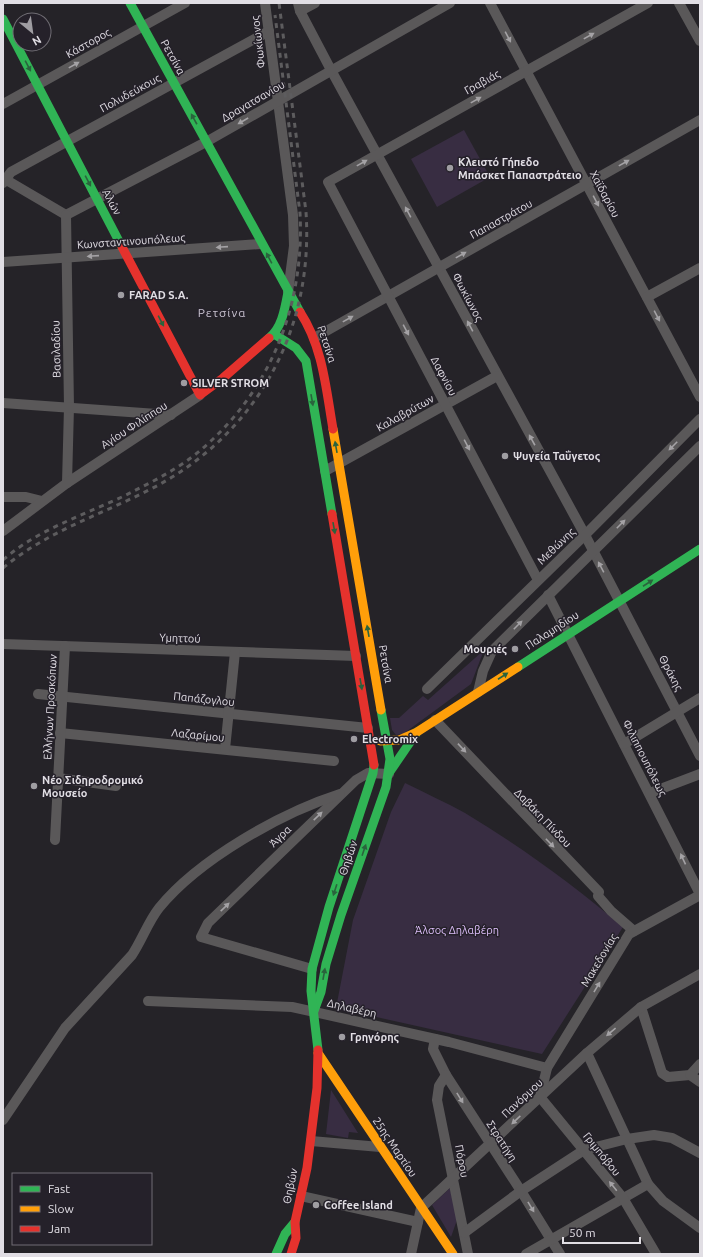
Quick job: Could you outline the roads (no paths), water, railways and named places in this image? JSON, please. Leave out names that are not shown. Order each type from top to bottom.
[{"type":"main road","name":"Ρετσίνα","points":[[130,3],[261,244],[314,338],[321,358],[382,710]]},
{"type":"main road","name":"Αλών","points":[[3,19],[200,396]]},
{"type":"main road","points":[[288,292],[283,316],[274,334],[293,344],[303,355],[306,362],[368,728]]},
{"type":"main road","name":"Αγίου Φιλίππου","points":[[200,396],[274,334]]},
{"type":"main road","name":"Παλαμηδίου","points":[[371,742],[400,740],[417,732],[700,550]]},
{"type":"main road","name":"Θηβών","points":[[314,1011],[321,992],[326,964],[341,915],[386,787],[389,774],[390,759],[382,710]]},
{"type":"main road","name":"Θηβών","points":[[291,1254],[296,1238],[295,1222],[311,1141],[317,1088],[318,1053],[311,991],[312,969],[330,907],[373,773],[371,742],[368,728]]},
{"type":"main road","name":"Παλαμηδίου","points":[[389,774],[417,732]]},
{"type":"main road","name":"25ης Μαρτίου","points":[[318,1053],[453,1254]]},
{"type":"main road","name":"Θηβών","points":[[276,1254],[284,1234],[295,1222]]},
{"type":"street","name":"Κάστορος","points":[[3,104],[185,3]]},
{"type":"street","name":"Φωκίωνος","points":[[265,3],[294,233],[288,292]]},
{"type":"street","points":[[299,7],[315,3]]},
{"type":"street","name":"Δραγατσανίου","points":[[66,215],[206,142],[450,3]]},
{"type":"street","name":"Χαϊδαρίου","points":[[490,3],[700,397]]},
{"type":"street","name":"Γραβιάς","points":[[328,182],[648,3]]},
{"type":"street","points":[[679,3],[700,41]]},
{"type":"street","name":"Φωκίωνος","points":[[299,7],[377,155],[585,535],[619,601]]},
{"type":"street","name":"Πολυδεύκους","points":[[4,180],[11,172],[268,31]]},
{"type":"street","name":"Παπαστράτου","points":[[314,338],[700,120]]},
{"type":"street","points":[[4,180],[66,215]]},
{"type":"street","name":"Δαφνίου","points":[[328,182],[538,580]]},
{"type":"street","name":"Βασιλαδίου","points":[[66,215],[68,407],[67,483]]},
{"type":"street","name":"Κωνσταντινουπόλεως","points":[[3,262],[261,244]]},
{"type":"street","points":[[647,297],[700,268]]},
{"type":"street","name":"Καλαβρύτων","points":[[324,471],[497,376]]},
{"type":"street","name":"Αγίου Φιλίππου","points":[[3,531],[67,483],[200,396]]},
{"type":"street","points":[[3,403],[171,415]]},
{"type":"street","name":"Μεθώνης","points":[[427,689],[585,535],[700,419]]},
{"type":"street","points":[[478,692],[483,672],[492,651],[700,446]]},
{"type":"street","points":[[3,497],[26,497],[42,501]]},
{"type":"street","points":[[548,595],[569,634]]},
{"type":"street","name":"Θράκης","points":[[619,601],[678,711],[700,756]]},
{"type":"street","name":"Φιλιππουπόλεως","points":[[569,634],[700,894]]},
{"type":"street","name":"Υμηττού","points":[[3,644],[356,656]]},
{"type":"street","name":"Ελλήνων Προσκόπων","points":[[55,840],[65,646]]},
{"type":"street","points":[[225,749],[235,652]]},
{"type":"street","name":"Παπάζογλου","points":[[38,694],[368,728]]},
{"type":"street","points":[[624,744],[700,698]]},
{"type":"street","name":"Δαβάκη Πίνδου","points":[[435,720],[526,818],[599,892],[598,896],[603,903],[634,930]]},
{"type":"street","name":"Λαζαρίμου","points":[[60,732],[334,761]]},
{"type":"street","name":"Άγρα","points":[[312,969],[201,937],[208,923],[340,794],[360,777],[373,773],[389,774]]},
{"type":"street","points":[[650,793],[700,774]]},
{"type":"street","points":[[58,778],[116,786]]},
{"type":"street","points":[[3,1120],[65,1028],[135,950],[150,921],[168,897],[210,862],[260,830],[295,811],[340,794]]},
{"type":"street","name":"Μακεδονίας","points":[[547,1068],[630,932],[700,894]]},
{"type":"street","name":"Πανόρμου","points":[[421,1208],[587,1053],[641,1007],[700,974]]},
{"type":"street","name":"Δηλαβέρη","points":[[148,1001],[282,1006],[314,1011],[435,1038],[547,1068]]},
{"type":"street","points":[[641,1007],[658,1065],[662,1073],[668,1077],[690,1075],[700,1082]]},
{"type":"street","name":"Στρατήγη","points":[[435,1038],[433,1049],[446,1076],[560,1254]]},
{"type":"street","points":[[587,1053],[648,1184],[663,1201],[700,1228]]},
{"type":"street","points":[[690,1075],[700,1064]]},
{"type":"street","points":[[540,1097],[547,1068]]},
{"type":"street","name":"Πόρου","points":[[446,1076],[439,1086],[437,1100],[468,1254]]},
{"type":"street","name":"Γριμπόβου","points":[[540,1097],[622,1198],[656,1254]]},
{"type":"street","points":[[464,1233],[521,1191],[572,1156],[584,1150],[646,1135],[672,1138],[700,1152]]},
{"type":"street","points":[[311,1141],[380,1147]]},
{"type":"street","points":[[526,1254],[648,1184]]},
{"type":"street","points":[[301,1196],[418,1222]]},
{"type":"street","points":[[411,1254],[421,1208]]},
{"type":"railway","points":[[3,568],[20,555],[55,534],[149,490],[187,467],[220,441],[248,410],[271,375],[288,338],[300,298],[306,256],[306,212],[279,3]]},
{"type":"railway","points":[[3,560],[17,549],[46,531],[143,487],[192,457],[219,433],[242,407],[261,379],[276,348],[288,316],[296,283],[300,248],[300,213],[275,15]]},
{"type":"place","name":"Κλειστό Γήπεδο Μπάσκετ Παπαστράτειο","points":[[450,168]]},
{"type":"place","name":"FARAD S.A.","points":[[121,295]]},
{"type":"place","name":"SILVER STROM","points":[[184,383]]},
{"type":"place","name":"Ψυγεία Ταΰγετος","points":[[505,456]]},
{"type":"place","name":"Μουριές","points":[[515,649]]},
{"type":"place","name":"Electromix","points":[[354,739]]},
{"type":"place","name":"Νέο Σιδηροδρομικό Μουσείο","points":[[34,786]]},
{"type":"place","name":"Γρηγόρης","points":[[342,1037]]},
{"type":"place","name":"Coffee Island","points":[[316,1205]]},
{"type":"district","name":"Ρετσίνα","points":[[222,312]]},
{"type":"park label","name":"Άλσος Δηλαβέρη","points":[[457,930]]}]
